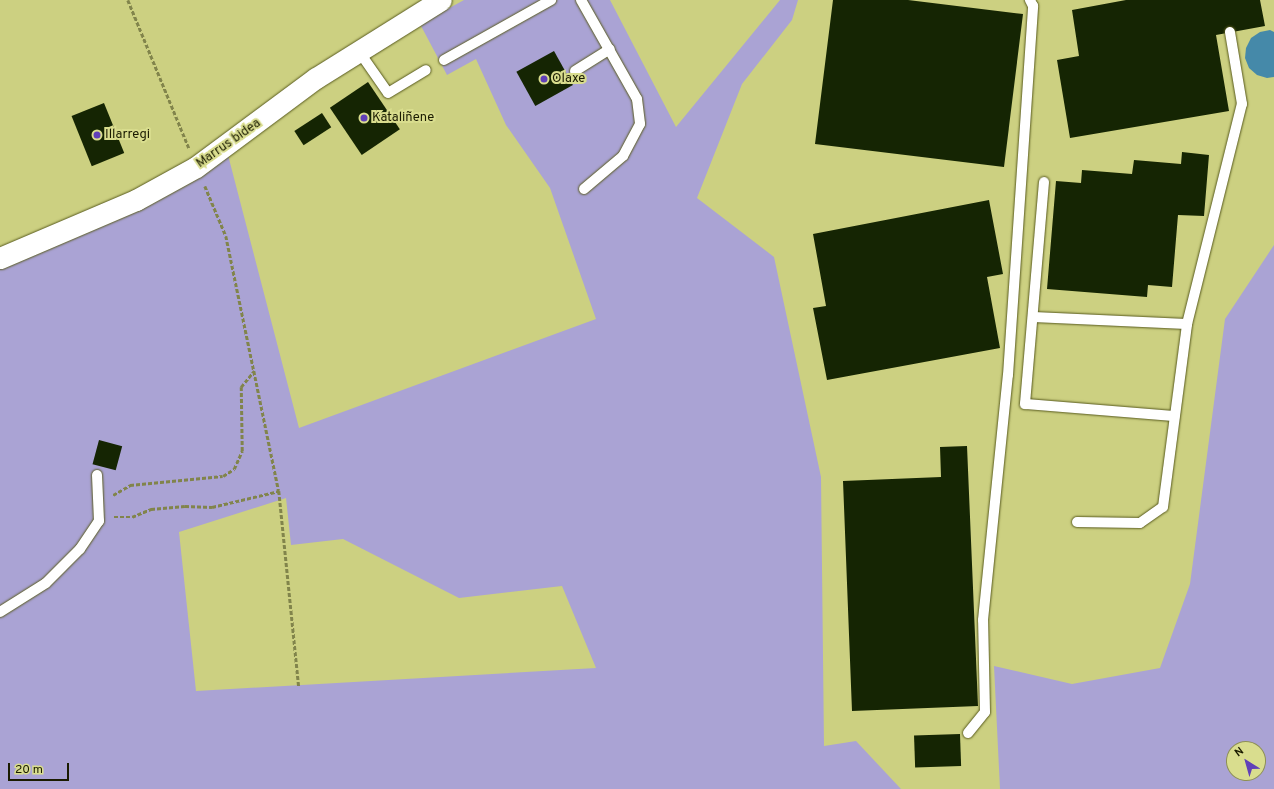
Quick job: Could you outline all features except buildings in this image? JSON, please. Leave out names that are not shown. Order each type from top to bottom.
[{"type":"street","name":"Marrus bidea","points":[[0,258],[136,200],[196,167],[358,50],[441,0]]},
{"type":"lane","points":[[444,60],[551,0]]},
{"type":"lane","points":[[581,0],[637,99],[640,124],[623,156],[584,189]]},
{"type":"lane","points":[[968,733],[985,712],[983,620],[1008,374],[1033,6],[1030,0]]},
{"type":"lane","points":[[1077,522],[1140,523],[1163,507],[1187,324],[1242,104],[1230,32]]},
{"type":"lane","points":[[575,71],[610,49]]},
{"type":"lane","points":[[358,50],[388,93],[426,70]]},
{"type":"lane","points":[[1044,182],[1025,404],[1175,416]]},
{"type":"lane","points":[[1033,317],[1187,324]]},
{"type":"lane","points":[[0,612],[46,583],[80,549],[99,521],[100,503],[97,475]]},
{"type":"path","points":[[128,0],[196,167],[226,236],[279,491],[299,687]]},
{"type":"path","points":[[254,370],[241,387],[242,451],[234,468],[223,476],[130,485],[100,503],[110,517],[132,517],[151,510],[185,506],[212,507],[279,491]]},
{"type":"shaded area","points":[[464,0],[610,0],[676,127],[780,0],[798,0],[792,20],[742,84],[697,198],[774,257],[821,477],[824,746],[856,741],[901,789],[0,789],[0,267],[185,186],[228,155],[299,428],[596,319],[550,188],[506,125],[476,59],[447,75],[420,24]],"holes":[[[286,498],[291,545],[343,539],[459,598],[562,586],[596,668],[196,691],[179,532]]]},
{"type":"shaded area","points":[[1274,245],[1274,789],[1000,789],[994,666],[1072,684],[1160,668],[1190,584],[1225,319]]},
{"type":"water","points":[[1270,30],[1274,32],[1274,77],[1267,78],[1257,75],[1249,68],[1245,58],[1246,48],[1251,38],[1260,32]]},
{"type":"place","name":"Olaxe","points":[[544,79]]},
{"type":"place","name":"Kataliñene","points":[[364,118]]},
{"type":"place","name":"Illarregi","points":[[97,135]]}]
